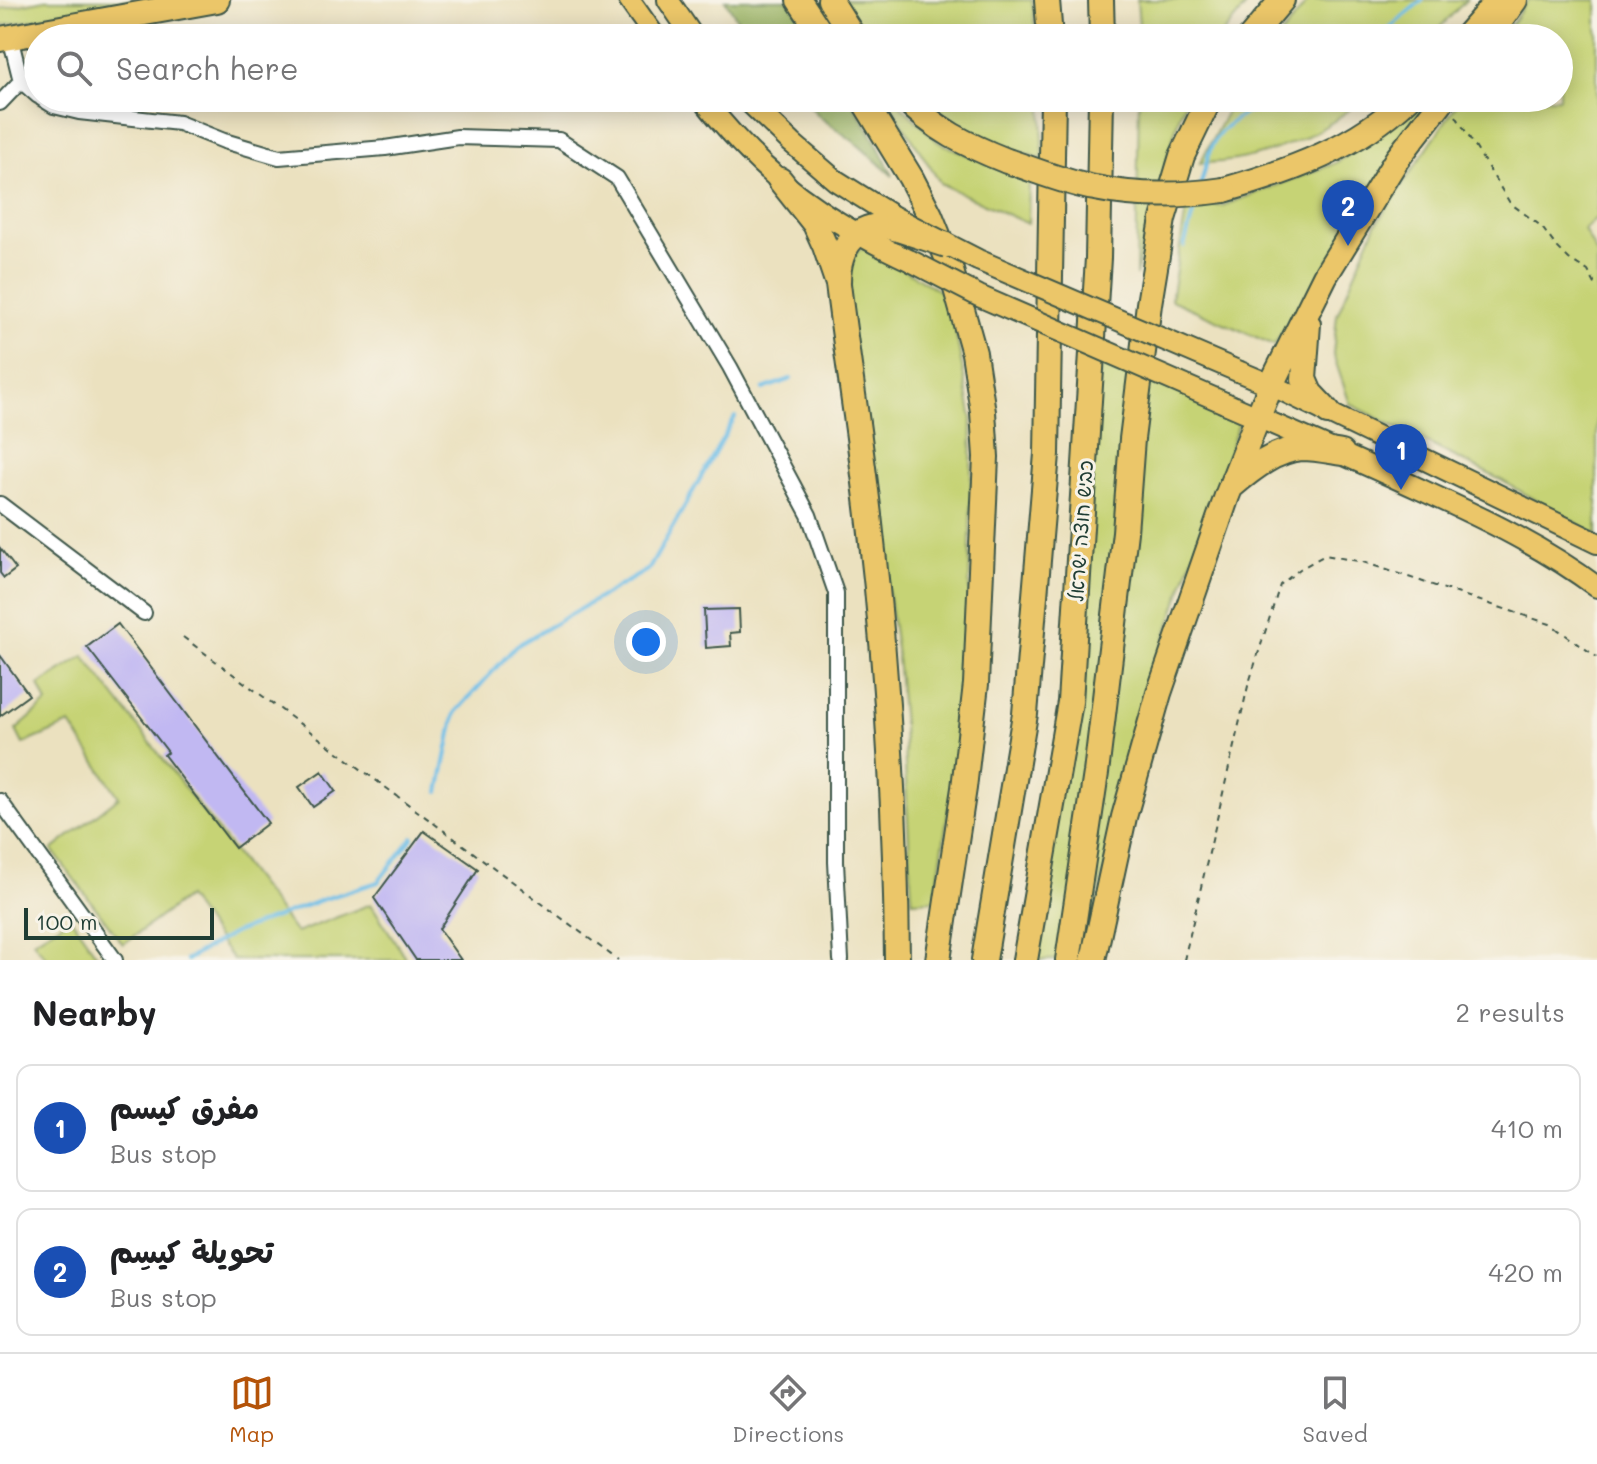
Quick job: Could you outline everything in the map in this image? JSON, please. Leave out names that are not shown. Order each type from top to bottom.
[{"type":"highway","points":[[83,24],[217,0]]},
{"type":"highway","points":[[799,0],[815,24]]},
{"type":"highway","points":[[830,0],[845,24]]},
{"type":"highway","points":[[1047,0],[1049,24]]},
{"type":"highway","points":[[1101,0],[1102,24]]},
{"type":"highway","points":[[1262,24],[1282,0]]},
{"type":"highway","points":[[1481,24],[1505,2]]},
{"type":"highway","points":[[1495,24],[1505,2]]},
{"type":"highway","points":[[871,112],[911,178],[948,260],[974,353],[983,412],[986,457],[976,684],[938,960]]},
{"type":"highway","points":[[920,112],[973,148],[1095,188],[1191,195],[1224,190],[1273,176],[1320,157],[1365,134],[1394,112]]},
{"type":"highway","name":"כביש חוצה ישראל","points":[[984,960],[1025,714],[1046,467],[1053,112]]},
{"type":"highway","name":"כביש חוצה ישראל","points":[[1025,960],[1070,702],[1098,258],[1101,112]]},
{"type":"highway","points":[[1068,960],[1098,758],[1149,304],[1163,219],[1182,156],[1203,112]]},
{"type":"highway","points":[[1093,960],[1124,817],[1159,693],[1231,486],[1271,385],[1325,276],[1397,159],[1445,112]]},
{"type":"highway","points":[[780,180],[815,224],[838,284]]},
{"type":"highway","points":[[897,960],[887,703],[870,524],[838,271],[845,251],[857,232],[864,228],[896,223],[947,245]]},
{"type":"highway","points":[[1309,308],[1304,379],[1310,393],[1328,412]]},
{"type":"highway","points":[[1231,486],[1254,467],[1286,451],[1305,448],[1342,453]]},
{"type":"main road","points":[[629,0],[646,24]]},
{"type":"main road","points":[[668,0],[684,24]]},
{"type":"main road","points":[[715,112],[780,180],[818,209],[857,232],[979,296],[1342,453],[1483,518],[1597,587]]},
{"type":"main road","points":[[760,112],[835,180],[896,223]]},
{"type":"main road","points":[[947,245],[1271,385],[1597,543]]},
{"type":"street","points":[[5,38],[24,84]]},
{"type":"street","points":[[0,103],[21,81]]},
{"type":"street","points":[[79,112],[179,123],[224,141],[279,157],[385,148],[458,137],[559,140],[617,178],[730,367],[809,515],[836,593],[836,862],[841,960]]},
{"type":"street","points":[[0,504],[144,613]]},
{"type":"street","points":[[0,801],[115,960]]},
{"type":"path","points":[[1453,112],[1510,203],[1541,226],[1569,259],[1588,271],[1597,288]]},
{"type":"path","points":[[1184,960],[1248,686],[1280,585],[1300,569],[1325,555],[1363,562],[1550,624],[1597,657]]},
{"type":"path","points":[[183,637],[618,960]]},
{"type":"green space","points":[[45,0],[140,0],[0,26],[0,9]]},
{"type":"green space","points":[[725,0],[788,0],[804,24],[740,24]]},
{"type":"green space","points":[[842,0],[1032,0],[1035,24],[857,24]]},
{"type":"green space","points":[[1137,0],[1251,0],[1231,24],[1139,24]]},
{"type":"green space","points":[[1309,0],[1466,0],[1443,24],[1290,24]]},
{"type":"green space","points":[[1528,0],[1597,0],[1597,217],[1584,230],[1597,254],[1597,535],[1499,479],[1350,404],[1333,354],[1337,315],[1376,224],[1452,112],[1573,112],[1573,24],[1512,24]]},
{"type":"green space","points":[[816,112],[858,112],[893,176],[857,144]]},
{"type":"green space","points":[[895,112],[907,112],[938,142],[1029,182],[1028,224],[941,184]]},
{"type":"green space","points":[[941,112],[1042,112],[1043,159],[990,143]]},
{"type":"green space","points":[[1139,112],[1181,112],[1144,237],[1136,276]]},
{"type":"green space","points":[[1227,112],[1345,112],[1304,138],[1270,151],[1234,160],[1200,163]]},
{"type":"green space","points":[[1406,112],[1427,112],[1274,345],[1171,300],[1187,204],[1222,206],[1333,164],[1373,141]]},
{"type":"green space","points":[[869,248],[949,297],[972,419],[964,705],[935,900],[912,901],[897,656],[844,283],[857,250]]},
{"type":"green space","points":[[1102,357],[1241,417],[1148,687],[1084,960],[1033,960]]},
{"type":"green space","points":[[84,656],[296,933],[371,904],[407,960],[233,960],[187,897],[123,944],[52,850],[119,797],[70,724],[23,744],[16,730],[47,703],[39,685]]},
{"type":"green space","points":[[71,918],[100,960],[48,960],[33,941]]},
{"type":"building","points":[[0,548],[16,569],[4,578],[0,573]]},
{"type":"building","points":[[739,609],[740,632],[730,633],[731,646],[706,648],[704,610]]},
{"type":"building","points":[[118,624],[268,823],[235,848],[164,755],[168,752],[87,647]]},
{"type":"building","points":[[0,655],[29,695],[0,716]]},
{"type":"building","points":[[322,771],[336,791],[313,807],[299,787]]},
{"type":"building","points":[[424,831],[478,869],[439,929],[461,960],[416,960],[374,898]]},
{"type":"waterway","points":[[1394,24],[1422,0]]},
{"type":"waterway","points":[[1201,183],[1210,149],[1217,137],[1248,112]]},
{"type":"waterway","points":[[1184,246],[1196,203]]},
{"type":"waterway","points":[[763,389],[791,379]]},
{"type":"waterway","points":[[439,792],[455,713],[516,646],[649,569],[735,417]]},
{"type":"waterway","points":[[186,960],[234,933],[378,882],[413,837]]},
{"type":"place","name":"تحويلة كيسِم","points":[[1348,246]]},
{"type":"place","name":"مفرق كيسم","points":[[1401,490]]}]
